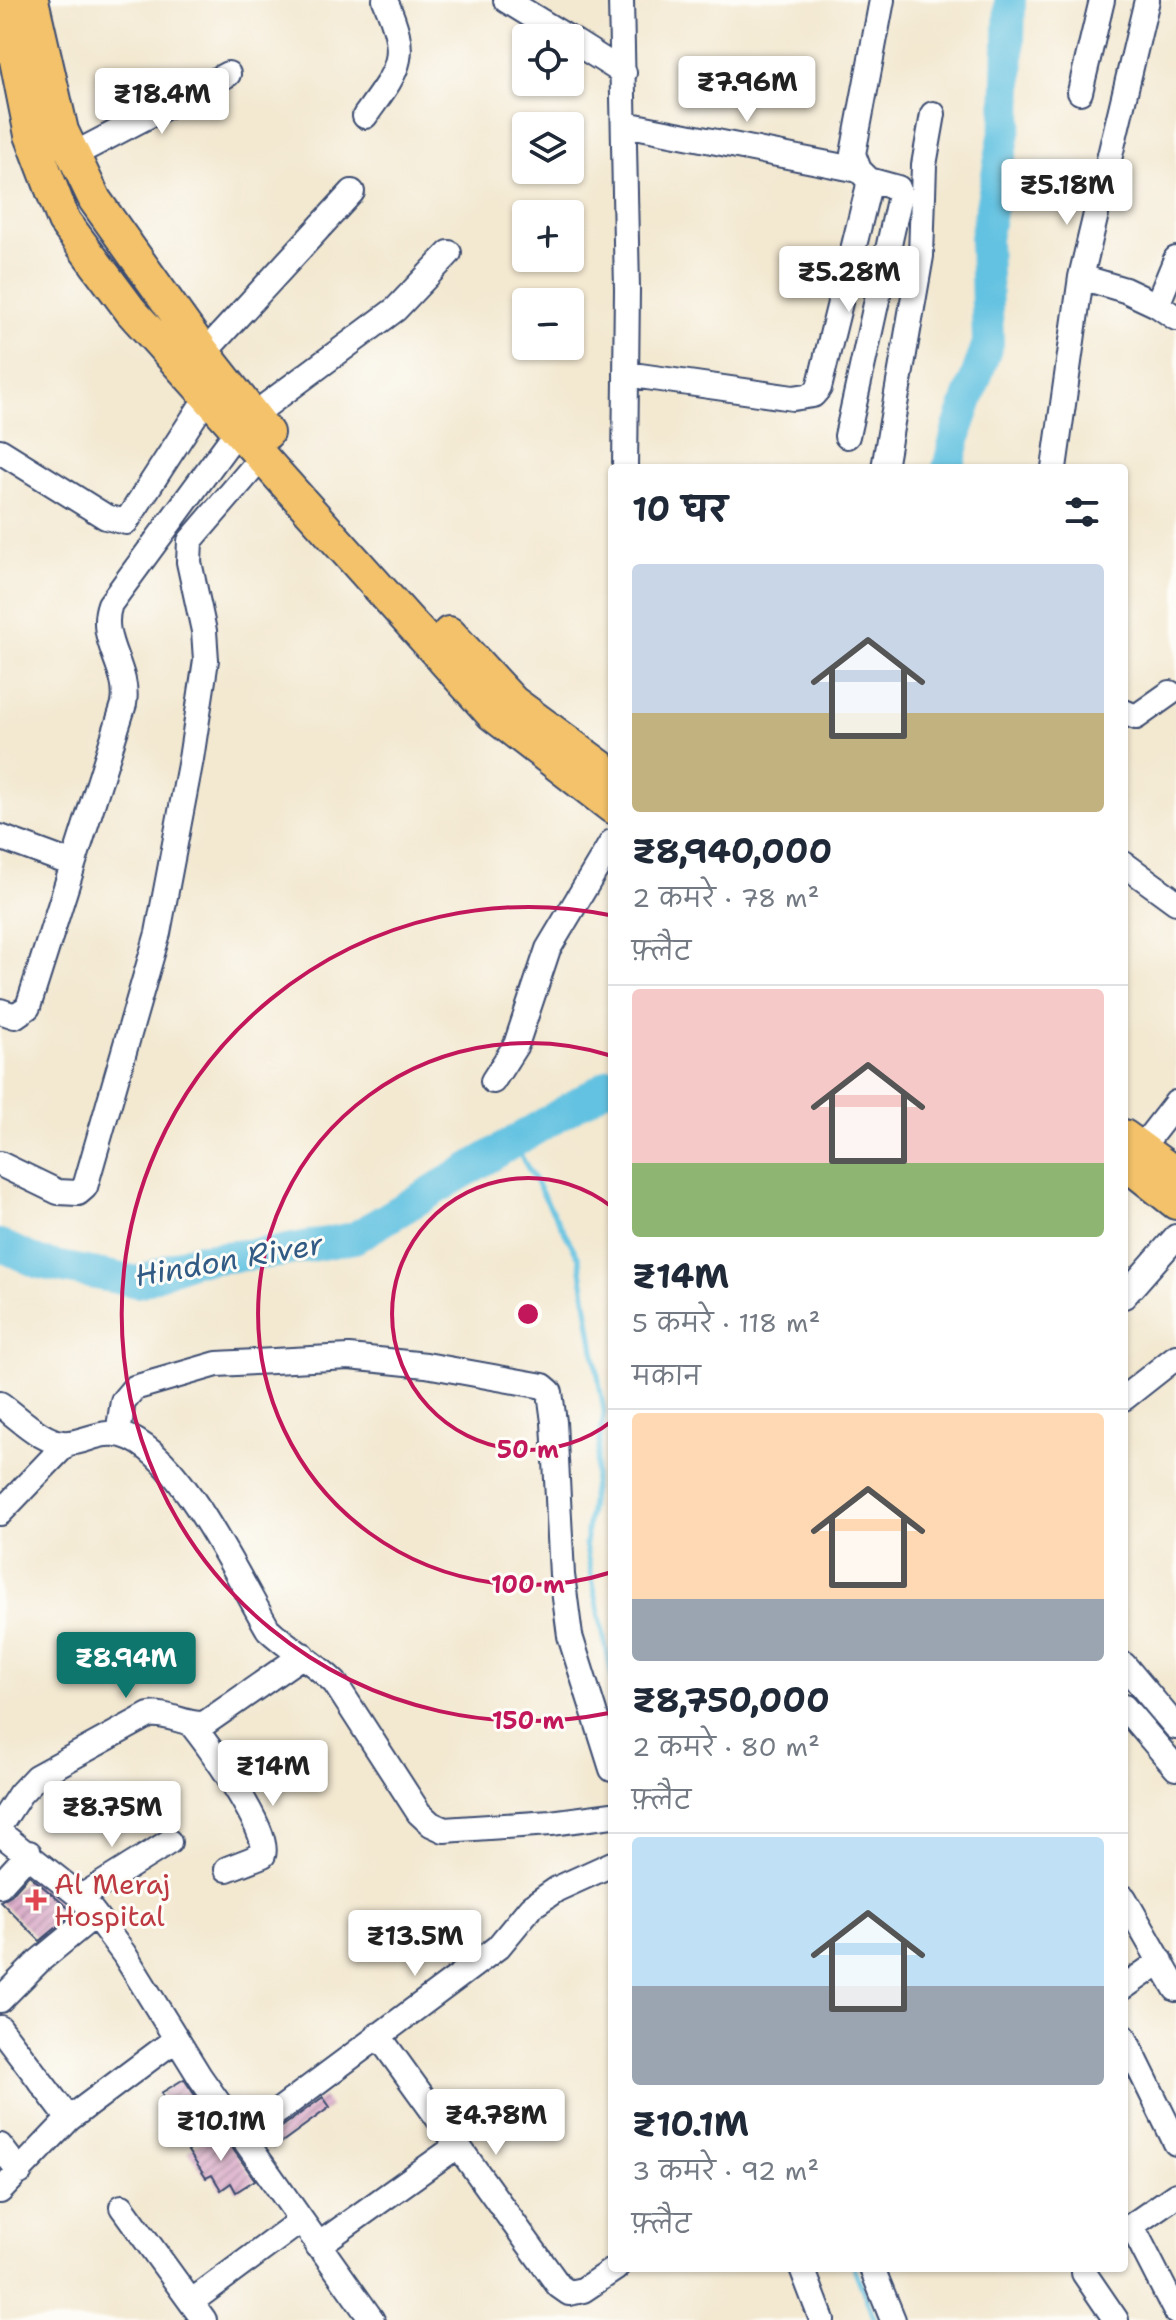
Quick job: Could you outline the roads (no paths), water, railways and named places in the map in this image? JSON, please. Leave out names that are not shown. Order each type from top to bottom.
[{"type":"main road","points":[[4,0],[31,135],[64,221],[131,311],[207,397],[245,423],[513,702],[592,771],[608,800]]},
{"type":"main road","points":[[32,0],[62,131],[95,200],[204,353],[262,457],[492,714],[592,771]]},
{"type":"main road","points":[[1130,1149],[1176,1174]]},
{"type":"main road","points":[[1130,1149],[1176,1203]]},
{"type":"street","points":[[365,116],[391,79],[401,44],[385,0]]},
{"type":"street","points":[[506,0],[545,24]]},
{"type":"street","points":[[621,0],[625,124],[625,464]]},
{"type":"street","points":[[626,374],[793,398],[813,395],[819,388],[864,175],[853,154],[882,0]]},
{"type":"street","points":[[1080,92],[1102,0]]},
{"type":"street","points":[[1055,464],[1081,277],[1147,0]]},
{"type":"street","points":[[584,48],[624,73]]},
{"type":"street","points":[[73,155],[228,74]]},
{"type":"street","points":[[885,464],[921,256],[924,165],[933,114]]},
{"type":"street","points":[[625,124],[864,175],[898,188],[900,195],[847,436]]},
{"type":"street","points":[[204,353],[352,192]]},
{"type":"street","points":[[0,1011],[15,1016],[28,1007],[125,694],[122,670],[108,637],[105,618],[110,604],[245,423],[396,309],[449,253]]},
{"type":"street","points":[[1081,277],[1125,290],[1166,311],[1176,259]]},
{"type":"street","points":[[0,451],[106,517],[126,522],[207,397]]},
{"type":"street","points":[[0,1164],[58,1192],[78,1193],[85,1187],[162,916],[191,759],[206,660],[204,631],[189,562],[190,541],[262,457]]},
{"type":"street","points":[[1128,714],[1136,717],[1143,715],[1174,696]]},
{"type":"street","points":[[0,837],[73,864]]},
{"type":"street","points":[[493,1081],[516,1045],[548,949],[608,849]]},
{"type":"street","points":[[1128,867],[1176,902]]},
{"type":"street","points":[[1130,1149],[1176,1103]]},
{"type":"street","points":[[1128,1291],[1176,1237]]},
{"type":"street","points":[[118,1434],[123,1401],[134,1388],[179,1372],[217,1364],[349,1357],[426,1365],[543,1386],[550,1392],[554,1422],[562,1575],[570,1636],[608,1756]]},
{"type":"street","points":[[1128,1395],[1176,1357]]},
{"type":"street","points":[[0,1404],[53,1442],[66,1444]]},
{"type":"street","points":[[0,1513],[66,1444],[90,1434],[118,1434],[138,1440],[157,1453],[186,1490],[268,1629],[335,1683],[419,1813],[431,1824],[444,1830],[551,1823],[608,1816]]},
{"type":"street","points":[[0,1825],[20,1794],[36,1777],[116,1732],[161,1713],[191,1724],[204,1724],[303,1655]]},
{"type":"street","points":[[1128,1669],[1173,1718]]},
{"type":"street","points":[[1128,1712],[1176,1768]]},
{"type":"street","points":[[191,1724],[222,1765],[264,1840],[263,1855],[227,1869]]},
{"type":"street","points":[[0,1833],[29,1853],[88,1906],[124,1954],[176,2039],[299,2222],[372,2320]]},
{"type":"street","points":[[0,2000],[88,1906],[169,1842]]},
{"type":"street","points":[[0,1885],[29,1853]]},
{"type":"street","points":[[242,2138],[498,1947],[531,1907],[557,1889],[608,1866]]},
{"type":"street","points":[[1128,1905],[1176,1989]]},
{"type":"street","points":[[1128,1984],[1161,1961]]},
{"type":"street","points":[[0,2028],[69,2119]]},
{"type":"street","points":[[378,2035],[559,2286],[569,2293],[583,2290],[610,2272]]},
{"type":"street","points":[[0,2191],[69,2119],[176,2039]]},
{"type":"street","points":[[1128,2045],[1176,2143]]},
{"type":"street","points":[[0,2146],[20,2172]]},
{"type":"street","points":[[317,2246],[457,2146]]},
{"type":"street","points":[[1176,2195],[1128,2228],[1176,2312]]},
{"type":"street","points":[[122,2207],[197,2311],[299,2222]]},
{"type":"street","points":[[804,2272],[822,2320]]},
{"type":"street","points":[[874,2272],[893,2320]]},
{"type":"street","points":[[1084,2272],[1116,2320]]},
{"type":"waterway","name":"Hindon River","points":[[949,464],[958,428],[988,343],[985,239],[1007,121],[1010,0]]},
{"type":"waterway","name":"Hindon River","points":[[0,1245],[39,1263],[138,1282],[193,1260],[277,1252],[354,1238],[608,1085]]},
{"type":"waterway","points":[[513,1142],[579,1258],[604,1412],[585,1544],[608,1657]]},
{"type":"waterway","points":[[856,2272],[875,2320]]},
{"type":"place","name":"Al Meraj Hospital","points":[[36,1900]]}]
